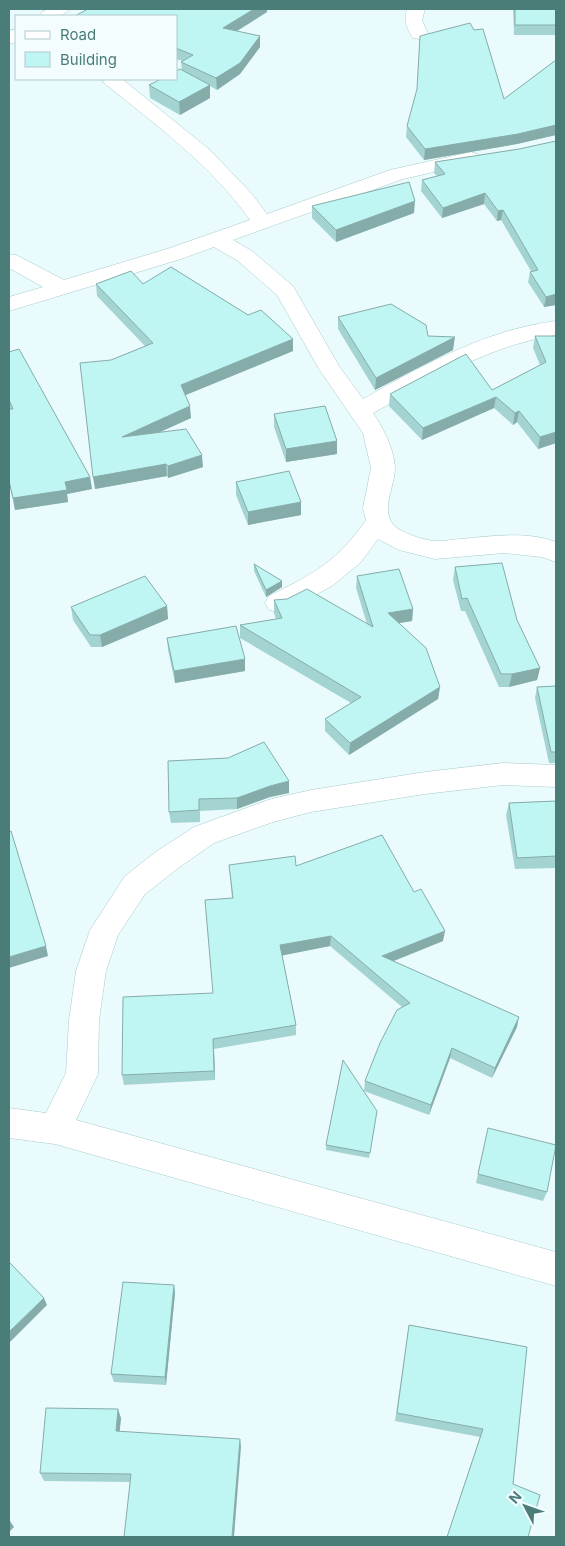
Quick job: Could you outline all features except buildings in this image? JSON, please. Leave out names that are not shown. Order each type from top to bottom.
[{"type":"street","points":[[50,15],[61,9]]},
{"type":"street","points":[[416,9],[413,20],[419,34]]},
{"type":"street","points":[[112,80],[203,154],[244,197],[262,222]]},
{"type":"street","points":[[9,304],[130,269],[217,240],[397,174],[442,163],[492,155]]},
{"type":"street","points":[[217,240],[245,256],[285,291],[330,369],[374,432],[383,468],[375,508],[378,521],[388,534],[408,544],[435,550],[504,544],[546,548],[556,553]]},
{"type":"street","points":[[9,260],[62,288]]},
{"type":"street","points":[[358,411],[473,352],[510,337],[556,328]]},
{"type":"street","points":[[278,603],[322,579],[346,562],[363,544],[378,521]]},
{"type":"street","points":[[55,1129],[82,1074],[84,1020],[91,971],[105,930],[135,885],[166,860],[204,835],[271,811],[311,802],[425,783],[503,774],[556,776]]},
{"type":"street","points":[[9,1123],[55,1129],[294,1198],[356,1212],[556,1269]]}]
